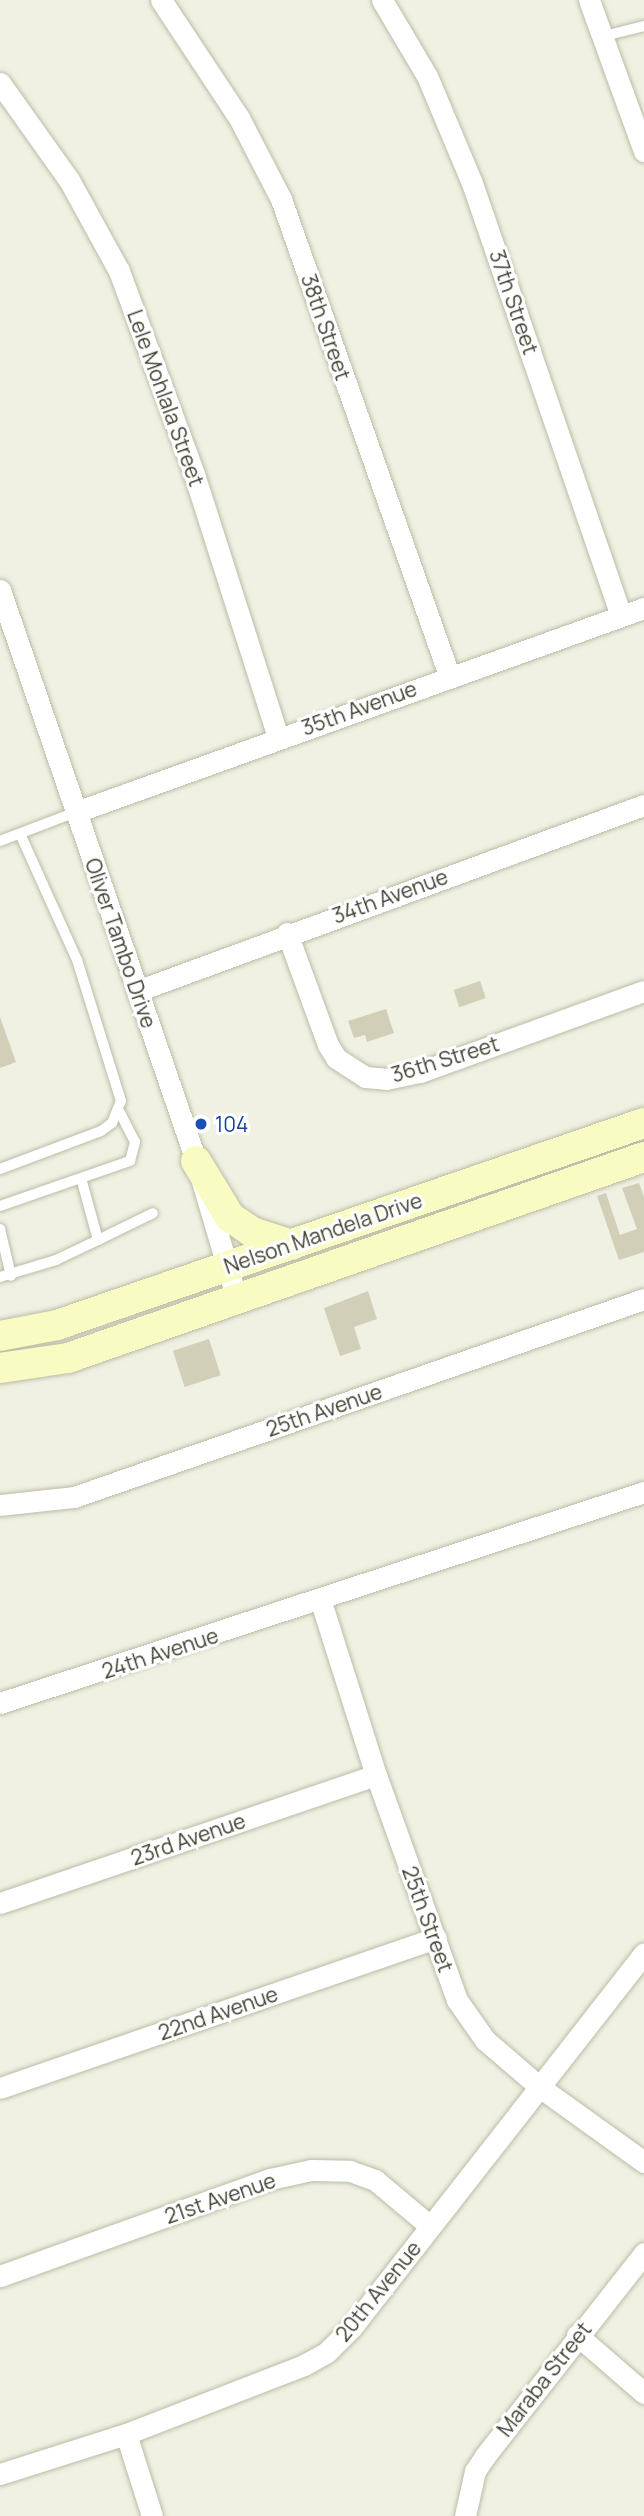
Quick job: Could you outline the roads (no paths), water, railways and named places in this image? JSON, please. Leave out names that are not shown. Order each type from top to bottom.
[{"type":"main road","name":"Nelson Mandela Drive","points":[[0,1336],[57,1325],[644,1122]]},
{"type":"main road","name":"Nelson Mandela Drive","points":[[0,1368],[68,1359],[644,1157]]},
{"type":"main road","points":[[196,1161],[230,1217],[251,1232],[292,1245]]},
{"type":"street","name":"38th Street","points":[[161,0],[239,118],[281,199],[449,675]]},
{"type":"street","name":"37th Street","points":[[382,0],[427,76],[472,183],[621,615]]},
{"type":"street","points":[[589,0],[644,151]]},
{"type":"street","name":"Lele Mohlala Street","points":[[0,83],[69,180],[119,271],[194,474],[278,738]]},
{"type":"street","name":"Oliver Tambo Drive","points":[[0,590],[196,1161],[237,1299]]},
{"type":"street","name":"35th Avenue","points":[[76,813],[449,675],[644,608]]},
{"type":"street","name":"34th Avenue","points":[[137,990],[287,933],[644,805]]},
{"type":"street","name":"36th Street","points":[[287,933],[336,1059],[365,1077],[386,1079],[421,1072],[644,991]]},
{"type":"street","name":"25th Avenue","points":[[0,1505],[74,1497],[644,1299]]},
{"type":"street","name":"24th Avenue","points":[[0,1703],[321,1602],[644,1493]]},
{"type":"street","name":"25th Street","points":[[321,1602],[376,1774],[457,2000],[470,2023],[541,2088],[644,2162]]},
{"type":"street","name":"23rd Avenue","points":[[0,1903],[376,1774]]},
{"type":"street","name":"22nd Avenue","points":[[0,2088],[436,1938]]},
{"type":"street","name":"20th Avenue","points":[[0,2474],[127,2434],[304,2365],[327,2352],[352,2328],[644,1953]]},
{"type":"street","name":"21st Avenue","points":[[0,2276],[270,2179],[312,2170],[351,2171],[374,2180],[430,2226]]},
{"type":"street","name":"Maraba Street","points":[[465,2516],[475,2471],[577,2335],[644,2253]]},
{"type":"street","points":[[577,2335],[644,2393]]},
{"type":"street","points":[[127,2434],[152,2516]]},
{"type":"lane","points":[[604,36],[644,26]]},
{"type":"lane","points":[[0,841],[76,813]]},
{"type":"lane","points":[[0,1206],[124,1165],[132,1157],[133,1136],[120,1112],[120,1084],[86,985],[20,834]]},
{"type":"lane","points":[[0,1169],[90,1137],[112,1123],[120,1112]]},
{"type":"lane","points":[[81,1178],[98,1240]]},
{"type":"lane","points":[[0,1229],[6,1276],[98,1240],[153,1213]]},
{"type":"place","name":"104","points":[[201,1124]]}]
